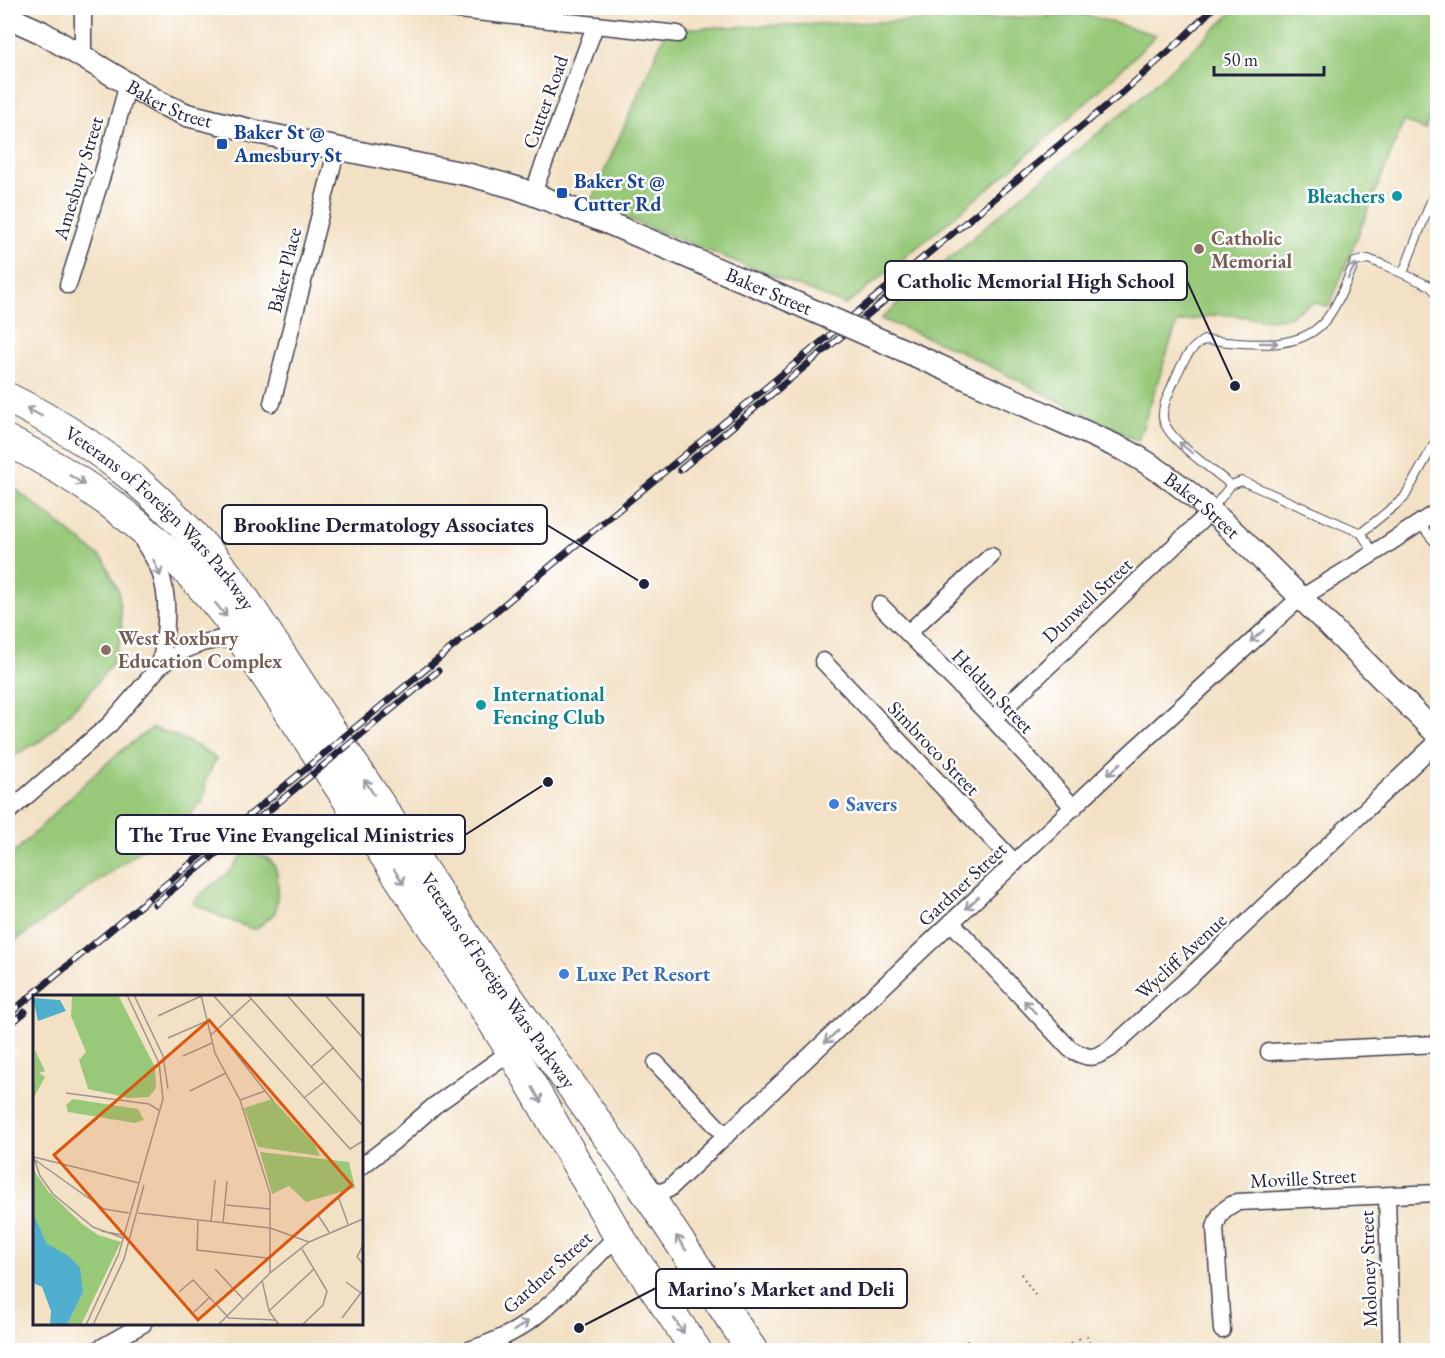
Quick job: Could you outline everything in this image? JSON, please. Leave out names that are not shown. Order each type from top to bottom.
[{"type":"highway","name":"Veterans of Foreign Wars Parkway","points":[[8,398],[48,419],[113,462],[156,496],[217,561],[237,587],[480,957],[649,1196],[743,1349]]},
{"type":"highway","name":"Veterans of Foreign Wars Parkway","points":[[8,441],[76,479],[129,517],[191,574],[220,608],[246,643],[461,971],[511,1051],[618,1235],[696,1350]]},
{"type":"street","points":[[83,8],[83,57]]},
{"type":"street","points":[[441,8],[678,34]]},
{"type":"street","name":"Baker Street","points":[[8,17],[41,32],[160,103],[187,116],[470,175],[533,194],[606,222],[775,294],[1127,451],[1153,465],[1179,484],[1254,551],[1437,735]]},
{"type":"street","name":"Cutter Road","points":[[533,194],[595,26]]},
{"type":"street","name":"Amesbury Street","points":[[68,285],[128,84]]},
{"type":"street","name":"Baker Place","points":[[272,403],[337,148]]},
{"type":"street","name":"Gardner Street","points":[[649,1196],[669,1189],[1240,651],[1301,598],[1374,554],[1437,511]]},
{"type":"street","name":"Dunwell Street","points":[[993,719],[1210,512]]},
{"type":"street","points":[[129,517],[159,568],[166,595],[166,636],[160,666]]},
{"type":"street","points":[[908,633],[991,556]]},
{"type":"street","name":"Heldun Street","points":[[880,605],[993,719],[1074,808]]},
{"type":"street","points":[[8,812],[110,724],[160,666],[180,652],[202,643],[222,639],[246,643]]},
{"type":"street","name":"Simbroco Street","points":[[823,662],[1015,863]]},
{"type":"street","name":"Wycliff Avenue","points":[[951,922],[1071,1049],[1088,1058],[1098,1057],[1110,1049],[1196,971],[1437,741]]},
{"type":"street","points":[[1269,1052],[1437,1044]]},
{"type":"street","points":[[363,1165],[434,1106],[511,1051]]},
{"type":"street","points":[[656,1063],[726,1136]]},
{"type":"street","name":"Moville Street","points":[[1222,1330],[1215,1228],[1224,1208],[1237,1202],[1437,1193]]},
{"type":"street","name":"Moloney Street","points":[[1387,1196],[1391,1341]]},
{"type":"street","name":"Gardner Street","points":[[469,1350],[489,1344],[524,1325],[618,1235]]},
{"type":"street","points":[[97,1350],[140,1325]]},
{"type":"lane","points":[[1403,273],[1437,183]]},
{"type":"lane","points":[[1231,485],[1173,436],[1163,420],[1165,404],[1186,356],[1204,340],[1275,343],[1288,341],[1314,331],[1324,322],[1355,262],[1368,259],[1403,273],[1430,286],[1437,295]]},
{"type":"lane","points":[[1361,533],[1404,498],[1437,437]]},
{"type":"lane","points":[[1210,512],[1231,485],[1242,481],[1361,533],[1374,554]]},
{"type":"lane","points":[[1419,523],[1437,546]]},
{"type":"path","points":[[1021,1274],[1035,1295]]},
{"type":"path","points":[[1087,1336],[1092,1350]]},
{"type":"path","points":[[1079,1338],[1084,1350]]},
{"type":"path","points":[[966,1341],[984,1350]]},
{"type":"path","points":[[1070,1343],[1075,1350]]},
{"type":"green space","name":"Catholic Memorial","points":[[1237,8],[1437,8],[1437,97],[1426,130],[1404,121],[1329,307],[1314,302],[1288,317],[1271,320],[1220,314],[1177,323],[1138,441],[956,349],[881,319],[1009,206],[1130,107]]},
{"type":"green space","points":[[1086,15],[1156,35],[1044,141],[846,305],[590,204],[667,29]]},
{"type":"green space","points":[[8,483],[104,560],[119,592],[122,633],[114,661],[87,695],[42,740],[8,759]]},
{"type":"green space","points":[[153,728],[186,740],[216,759],[205,782],[206,790],[201,802],[189,816],[8,946],[8,858],[96,773]]},
{"type":"green space","points":[[250,853],[271,861],[275,867],[278,882],[275,913],[255,930],[193,903],[226,875],[240,857]]},
{"type":"railway","points":[[8,1015],[1122,93],[1213,8]]},
{"type":"railway","points":[[680,470],[925,267]]},
{"type":"railway","points":[[257,820],[438,671]]},
{"type":"railway","points":[[155,904],[241,833]]},
{"type":"railway","points":[[8,1026],[25,1012]]},
{"type":"place","name":"Baker St @ Amesbury St","points":[[222,144]]},
{"type":"place","name":"Baker St @ Cutter Rd","points":[[562,193]]},
{"type":"place","name":"Bleachers","points":[[1397,196]]},
{"type":"place","name":"Catholic Memorial","points":[[1199,249]]},
{"type":"place","name":"Catholic Memorial High School","points":[[1235,386]]},
{"type":"place","name":"Brookline Dermatology Associates","points":[[644,584]]},
{"type":"place","name":"West Roxbury Education Complex","points":[[106,650]]},
{"type":"place","name":"International Fencing Club","points":[[481,705]]},
{"type":"place","name":"The True Vine Evangelical Ministries","points":[[548,782]]},
{"type":"place","name":"Savers","points":[[834,804]]},
{"type":"place","name":"Luxe Pet Resort","points":[[564,974]]},
{"type":"place","name":"Marino's Market and Deli","points":[[579,1328]]}]
